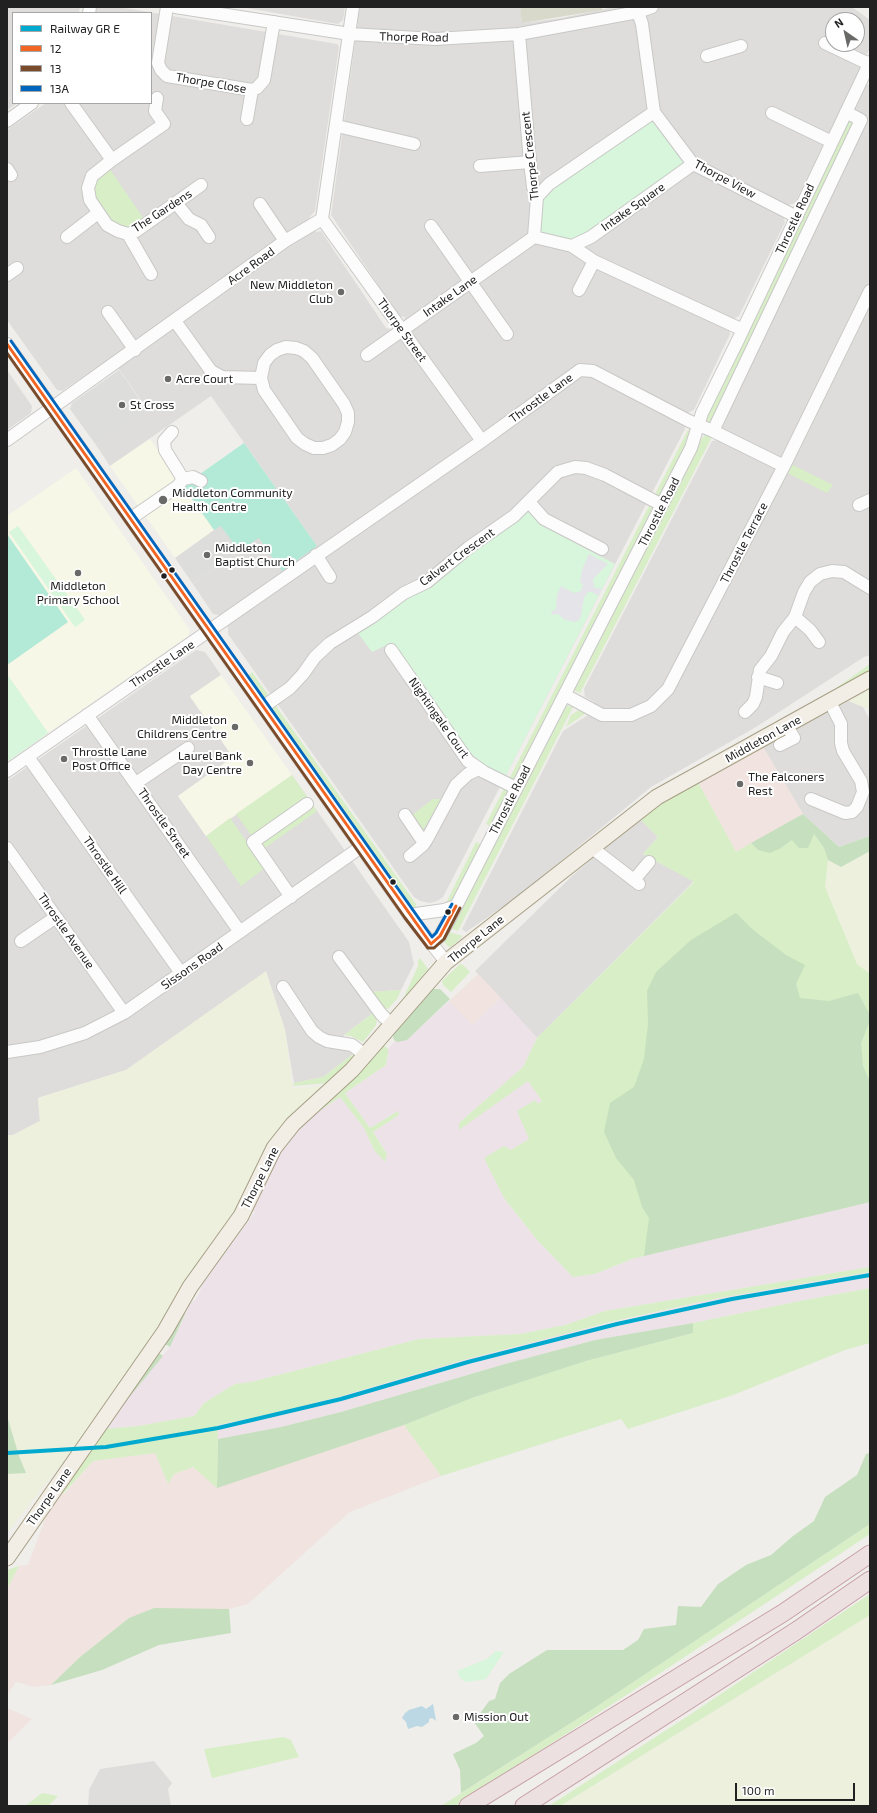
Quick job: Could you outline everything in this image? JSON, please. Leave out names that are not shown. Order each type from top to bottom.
[{"type":"highway","points":[[468,1806],[783,1614],[870,1554]]},
{"type":"highway","points":[[524,1806],[796,1631],[870,1580]]},
{"type":"main road","name":"Middleton Lane","points":[[656,797],[794,732],[830,702],[870,679]]},
{"type":"main road","name":"Thorpe Lane","points":[[7,1558],[165,1331],[190,1287],[241,1216],[274,1148],[293,1124],[339,1084],[390,1024],[446,962],[656,797]]},
{"type":"street","name":"Thorpe Close","points":[[167,7],[158,63],[161,70],[167,76],[252,90],[258,88],[264,80],[274,22]]},
{"type":"street","name":"Thorpe Road","points":[[175,7],[221,11],[274,22],[350,34],[435,39],[519,34],[635,9],[652,7]]},
{"type":"street","points":[[322,219],[353,7]]},
{"type":"street","name":"Thorpe View","points":[[635,9],[642,24],[654,112],[693,164],[797,216]]},
{"type":"street","name":"Thorpe Crescent","points":[[519,34],[530,162],[533,187],[537,197],[534,237]]},
{"type":"street","points":[[707,56],[741,46]]},
{"type":"street","points":[[840,52],[868,69]]},
{"type":"street","name":"Throstle Road","points":[[431,944],[440,936],[456,906],[691,448],[702,413],[868,69]]},
{"type":"street","points":[[247,119],[252,90]]},
{"type":"street","name":"The Gardens","points":[[157,98],[155,111],[164,124],[112,160],[92,176],[88,188],[90,200],[107,225],[128,234],[136,231],[201,185]]},
{"type":"street","points":[[7,121],[31,104]]},
{"type":"street","points":[[72,104],[112,160]]},
{"type":"street","points":[[537,197],[549,184],[654,112]]},
{"type":"street","name":"Throstle Road","points":[[713,431],[861,120],[846,112]]},
{"type":"street","points":[[772,114],[832,142]]},
{"type":"street","points":[[336,126],[414,144]]},
{"type":"street","points":[[480,166],[530,162]]},
{"type":"street","name":"Intake Square","points":[[572,246],[591,236],[693,164]]},
{"type":"street","points":[[176,203],[188,219],[201,225],[209,237]]},
{"type":"street","points":[[260,204],[285,241]]},
{"type":"street","points":[[67,237],[98,213]]},
{"type":"street","name":"Acre Road","points":[[7,440],[135,350],[285,241],[322,219]]},
{"type":"street","name":"Thorpe Street","points":[[322,219],[401,331],[482,441]]},
{"type":"street","points":[[431,226],[507,334]]},
{"type":"street","points":[[128,234],[151,274]]},
{"type":"street","points":[[534,237],[572,246],[594,260],[743,330]]},
{"type":"street","name":"Intake Lane","points":[[367,355],[534,237]]},
{"type":"street","points":[[579,290],[594,260]]},
{"type":"street","points":[[7,275],[18,268]]},
{"type":"street","name":"Throstle Terrace","points":[[565,695],[602,715],[631,715],[651,706],[668,689],[784,466],[870,291]]},
{"type":"street","points":[[108,312],[135,350]]},
{"type":"street","points":[[175,321],[211,371],[222,376],[261,378]]},
{"type":"street","points":[[7,344],[409,915],[446,962]]},
{"type":"street","points":[[291,348],[304,352],[312,358],[344,404],[348,418],[345,432],[336,442],[323,448],[314,448],[305,444],[297,438],[264,390],[261,378],[264,363],[270,355],[277,350],[291,348]]},
{"type":"street","name":"Throstle Lane","points":[[7,771],[482,441],[580,370],[593,371],[698,425],[784,466]]},
{"type":"street","points":[[172,432],[164,441],[165,450],[183,479]]},
{"type":"street","name":"Calvert Crescent","points":[[263,707],[290,688],[303,674],[315,657],[330,643],[372,617],[404,593],[427,582],[468,548],[514,516],[558,472],[575,467],[586,468],[605,475],[662,505]]},
{"type":"street","points":[[130,519],[178,486],[183,479],[193,477],[201,481]]},
{"type":"street","points":[[529,502],[544,519],[602,549]]},
{"type":"street","points":[[316,555],[330,576]]},
{"type":"street","points":[[745,712],[753,704],[756,697],[760,670],[771,656],[782,632],[795,617],[804,592],[810,582],[820,574],[832,571],[844,572],[870,588]]},
{"type":"street","points":[[795,617],[810,630],[818,642]]},
{"type":"street","name":"Nightingale Court","points":[[391,650],[468,761],[479,769],[516,788]]},
{"type":"street","points":[[758,677],[777,684]]},
{"type":"street","points":[[811,799],[845,813],[852,812],[866,793],[861,781],[843,751],[841,743],[841,724],[830,702]]},
{"type":"street","name":"Throstle Street","points":[[87,715],[240,932]]},
{"type":"street","points":[[780,746],[794,732]]},
{"type":"street","points":[[136,783],[188,748]]},
{"type":"street","name":"Throstle Hill","points":[[28,757],[181,974]]},
{"type":"street","points":[[410,856],[424,843],[456,784],[468,774],[479,769]]},
{"type":"street","points":[[291,897],[253,842],[307,804]]},
{"type":"street","points":[[405,815],[424,843]]},
{"type":"street","name":"Sissons Road","points":[[7,1052],[40,1047],[85,1033],[124,1014],[362,847]]},
{"type":"street","points":[[592,847],[636,882],[649,862]]},
{"type":"street","name":"Throstle Avenue","points":[[9,855],[56,917],[124,1014]]},
{"type":"street","points":[[409,915],[444,910],[456,906]]},
{"type":"street","points":[[21,941],[56,917]]},
{"type":"street","points":[[339,957],[390,1024]]},
{"type":"street","points":[[283,987],[290,1007],[319,1037],[352,1045],[365,1055]]},
{"type":"shaded area","points":[[7,7],[80,7],[79,12],[12,12],[12,104],[16,104],[7,110]]},
{"type":"shaded area","points":[[96,7],[119,7],[148,12],[95,12]]},
{"type":"shaded area","points":[[241,7],[345,7],[343,20],[338,24]]},
{"type":"shaded area","points":[[360,7],[520,7],[522,23],[562,18],[614,7],[852,7],[859,12],[825,12],[825,52],[865,52],[865,16],[870,20],[870,48],[795,203],[788,205],[783,215],[785,222],[739,316],[732,320],[728,328],[730,334],[694,410],[689,412],[684,424],[685,429],[443,897],[437,901],[430,903],[420,901],[414,897],[228,634],[228,628],[219,615],[213,614],[193,584],[259,537],[317,546],[211,396],[110,466],[96,445],[147,409],[111,358],[62,391],[57,390],[7,320],[7,130],[45,104],[152,104],[152,13],[337,44],[339,47],[315,211],[309,218],[316,232],[321,231],[386,328],[401,331],[405,317],[399,316],[331,215]]},
{"type":"shaded area","points":[[520,7],[602,7],[602,10],[522,23]]},
{"type":"shaded area","points":[[867,84],[870,86],[870,655],[864,657],[756,727],[651,787],[516,898],[466,932],[462,929],[563,731],[588,715],[594,702],[585,697],[584,689],[712,441],[718,440],[723,430],[720,423],[867,118],[856,113],[854,108]]},
{"type":"shaded area","points":[[7,370],[32,406],[31,413],[7,430]]},
{"type":"shaded area","points":[[119,370],[147,410],[96,445],[70,409],[72,403]]},
{"type":"shaded area","name":"Middleton Community Health Centre","points":[[150,439],[214,530],[175,558],[110,466]]},
{"type":"shaded area","name":"Middleton Primary School","points":[[76,468],[190,630],[188,636],[48,733],[7,674],[7,516]]},
{"type":"shaded area","name":"Middleton Baptist Church","points":[[221,525],[239,551],[193,584],[175,558]]},
{"type":"shaded area","points":[[589,554],[608,564],[593,579],[594,587],[602,589],[599,596],[592,592],[588,592],[584,598],[581,616],[579,620],[575,622],[565,620],[558,614],[552,615],[551,612],[556,609],[557,595],[561,586],[574,593],[581,591],[583,584],[580,582],[582,570]]},
{"type":"shaded area","points":[[196,650],[205,652],[221,675],[190,697],[233,757],[178,796],[206,836],[292,775],[409,942],[414,964],[401,990],[370,992],[373,1013],[344,1035],[340,1047],[345,1048],[353,1054],[323,1077],[294,1083],[285,1030],[266,972],[126,1070],[38,1098],[40,1121],[13,1135],[7,1135],[7,781]]},
{"type":"shaded area","name":"Middleton Childrens Centre","points":[[221,675],[292,775],[206,836],[178,796],[233,757],[190,696]]},
{"type":"shaded area","points":[[870,689],[870,710],[849,701]]},
{"type":"shaded area","points":[[849,701],[863,707],[870,720],[870,836],[839,847],[803,814],[763,747]]},
{"type":"shaded area","points":[[763,747],[803,814],[736,852],[698,782]]},
{"type":"shaded area","points":[[639,818],[658,837],[643,854],[694,881],[537,1038],[475,971],[573,875]]},
{"type":"shaded area","points":[[870,851],[870,974],[857,964],[825,887],[828,860],[841,867]]},
{"type":"shaded area","points":[[266,971],[285,1030],[293,1088],[325,1086],[274,1136],[261,1156],[239,1207],[146,1352],[70,1453],[7,1533],[7,1135],[13,1135],[40,1121],[38,1098],[126,1070]]},
{"type":"shaded area","points":[[478,974],[501,998],[472,1025],[449,1001]]},
{"type":"shaded area","points":[[501,998],[537,1038],[523,1067],[459,1123],[459,1129],[528,1080],[542,1101],[539,1104],[529,1139],[511,1150],[504,1146],[484,1158],[504,1198],[538,1241],[573,1277],[595,1274],[632,1259],[687,1245],[870,1202],[870,1267],[605,1311],[565,1325],[520,1334],[419,1339],[251,1382],[235,1384],[204,1403],[194,1416],[138,1426],[104,1429],[146,1374],[170,1347],[190,1304],[196,1299],[200,1292],[201,1286],[255,1212],[251,1209],[278,1155],[298,1128],[340,1096],[364,1128],[374,1150],[387,1153],[373,1132],[399,1115],[398,1111],[370,1128],[345,1093],[386,1065],[388,1049],[395,1041],[398,1042],[407,1040],[449,1001],[472,1025]]},
{"type":"shaded area","points":[[870,1272],[870,1288],[693,1323],[595,1340],[505,1364],[341,1412],[281,1427],[218,1439],[218,1425],[338,1397],[467,1359],[567,1333],[714,1299]]},
{"type":"shaded area","points":[[404,1425],[441,1476],[350,1512],[248,1604],[229,1609],[154,1609],[129,1618],[80,1657],[51,1685],[34,1687],[16,1682],[7,1695],[7,1589],[19,1566],[28,1565],[47,1514],[61,1491],[64,1494],[93,1461],[155,1453],[168,1484],[174,1474],[193,1467],[217,1487]]},
{"type":"shaded area","points":[[870,1615],[870,1806],[560,1806],[721,1707]]},
{"type":"shaded area","points":[[7,1708],[32,1719],[7,1744]]},
{"type":"shaded area","points":[[154,1761],[172,1783],[168,1789],[171,1806],[88,1806],[89,1790],[100,1769]]},
{"type":"green space","points":[[654,112],[693,164],[572,246],[534,237],[537,197]]},
{"type":"green space","points":[[850,118],[855,120],[712,424],[708,422],[707,419],[712,402]]},
{"type":"green space","points":[[109,168],[144,219],[135,226],[122,228],[111,222],[94,197],[93,186],[95,180]]},
{"type":"green space","points":[[688,430],[691,432],[682,458],[497,820],[490,826],[486,824]]},
{"type":"green space","points":[[706,434],[710,436],[711,439],[580,693],[573,690],[702,438]]},
{"type":"green space","points":[[244,443],[317,546],[282,571],[259,538],[239,551],[221,526],[214,530],[183,486]]},
{"type":"green space","points":[[791,464],[833,485],[827,493],[787,473]]},
{"type":"green space","points":[[524,512],[531,513],[541,525],[615,564],[505,777],[485,767],[469,751],[391,643],[372,652],[357,632]]},
{"type":"green space","points":[[18,526],[85,620],[75,627],[9,532]]},
{"type":"green space","points":[[7,534],[68,622],[7,665]]},
{"type":"green space","points":[[870,664],[870,672],[794,718]]},
{"type":"green space","points":[[252,672],[416,904],[416,908],[409,905],[247,677]]},
{"type":"green space","points":[[7,674],[48,733],[7,762]]},
{"type":"green space","points":[[565,705],[573,707],[458,931],[450,928]]},
{"type":"green space","points":[[579,710],[586,713],[566,727],[571,715]]},
{"type":"green space","points":[[292,775],[317,811],[262,850],[236,814]]},
{"type":"green space","points":[[698,782],[736,852],[751,843],[758,850],[781,848],[792,840],[814,834],[824,848],[828,860],[825,887],[857,964],[870,974],[870,1202],[687,1245],[632,1259],[595,1274],[573,1277],[538,1241],[504,1198],[484,1158],[504,1146],[511,1150],[529,1139],[517,1111],[535,1100],[538,1104],[542,1101],[528,1081],[459,1130],[459,1123],[523,1067],[537,1038],[694,882],[643,854],[658,837],[639,818]]},
{"type":"green space","points":[[433,799],[441,799],[422,832],[411,816]]},
{"type":"green space","points":[[803,814],[839,847],[870,836],[870,851],[841,867],[828,860],[824,848],[814,834],[808,848],[799,848],[792,840],[781,848],[770,853],[758,850],[751,843]]},
{"type":"green space","points":[[230,818],[265,868],[241,886],[206,836]]},
{"type":"green space","points":[[476,842],[480,844],[477,860],[458,896],[448,904],[446,903]]},
{"type":"green space","points":[[736,913],[752,929],[786,955],[805,965],[796,984],[800,998],[829,1001],[858,993],[870,1015],[870,1021],[861,1043],[863,1066],[870,1082],[870,1202],[644,1256],[649,1218],[642,1207],[634,1180],[616,1158],[604,1132],[610,1103],[634,1087],[644,1059],[648,1024],[647,991],[656,972],[691,940]]},
{"type":"green space","points":[[449,932],[463,936],[449,947],[444,942]]},
{"type":"green space","points":[[420,958],[428,969],[394,1010],[403,999],[418,966],[418,961]]},
{"type":"green space","points":[[460,964],[470,972],[451,992],[443,985],[442,981]]},
{"type":"green space","points":[[433,989],[440,989],[450,999],[407,1040],[398,1042],[395,1041],[393,1038],[394,1030]]},
{"type":"green space","points":[[401,990],[397,999],[388,1009],[384,1008],[370,992]]},
{"type":"green space","points":[[373,1013],[377,1019],[376,1025],[363,1042],[351,1036],[344,1035]]},
{"type":"green space","points":[[382,1044],[388,1049],[386,1065],[345,1093],[370,1128],[398,1111],[399,1115],[373,1132],[387,1154],[385,1162],[374,1150],[364,1128],[340,1097],[315,1114]]},
{"type":"green space","points":[[353,1054],[352,1060],[330,1083],[293,1086],[294,1083],[323,1077]]},
{"type":"green space","points":[[870,1267],[870,1272],[714,1299],[614,1321],[467,1359],[338,1397],[218,1425],[217,1488],[193,1467],[174,1474],[168,1484],[155,1453],[93,1461],[63,1494],[61,1491],[104,1429],[138,1426],[194,1416],[204,1403],[235,1384],[251,1382],[419,1339],[520,1334],[565,1325],[605,1311]]},
{"type":"green space","points":[[870,1288],[870,1343],[845,1350],[733,1395],[628,1429],[621,1419],[441,1476],[404,1425],[472,1398],[586,1361],[693,1333],[693,1323]]},
{"type":"green space","points":[[183,1312],[185,1314],[170,1347],[165,1344]]},
{"type":"green space","points":[[693,1323],[693,1333],[586,1361],[472,1398],[404,1425],[217,1488],[218,1439],[281,1427],[341,1412],[505,1364],[595,1340]]},
{"type":"green space","points":[[159,1353],[163,1356],[113,1417]]},
{"type":"green space","points":[[7,1416],[19,1456],[26,1473],[7,1474]]},
{"type":"green space","points":[[870,1453],[870,1524],[596,1707],[461,1793],[460,1770],[453,1754],[476,1743],[484,1736],[474,1722],[489,1701],[495,1699],[500,1683],[509,1674],[547,1650],[623,1650],[638,1640],[644,1629],[676,1625],[678,1606],[701,1607],[718,1584],[746,1565],[771,1555],[793,1536],[814,1521],[825,1497],[857,1475],[866,1454]]},
{"type":"green space","points":[[870,1524],[870,1534],[671,1666],[455,1806],[441,1806],[596,1707]]},
{"type":"green space","points":[[19,1566],[7,1589],[7,1570]]},
{"type":"green space","points":[[870,1594],[870,1615],[560,1806],[549,1806],[691,1714]]},
{"type":"green space","points":[[154,1608],[229,1609],[231,1633],[159,1645],[102,1670],[51,1685],[80,1657],[129,1618]]},
{"type":"green space","points":[[496,1651],[504,1652],[486,1679],[466,1682],[460,1678],[457,1671],[487,1659]]},
{"type":"green space","points":[[283,1737],[291,1740],[299,1757],[212,1778],[204,1749]]},
{"type":"green space","points":[[42,1793],[58,1796],[48,1806],[25,1806]]},
{"type":"water","points":[[433,1704],[436,1721],[432,1718],[429,1719],[429,1722],[422,1727],[417,1726],[408,1729],[406,1722],[402,1718],[405,1713],[409,1710],[422,1706],[426,1709]]},
{"type":"transit line","name":"13A","points":[[11,341],[432,937],[436,933],[452,904]]},
{"type":"transit line","name":"12","points":[[7,344],[431,944],[440,936],[456,906]]},
{"type":"transit line","name":"13","points":[[7,353],[405,918],[428,948],[434,948],[444,939],[460,908]]},
{"type":"transit line","points":[[7,1453],[106,1447],[218,1428],[341,1399],[468,1362],[617,1324],[732,1299],[870,1275]]},
{"type":"place","name":"New Middleton Club","points":[[341,292]]},
{"type":"place","name":"Acre Court","points":[[168,379]]},
{"type":"place","name":"St Cross","points":[[122,405]]},
{"type":"place","name":"Middleton Community Health Centre","points":[[163,500]]},
{"type":"place","name":"Middleton Baptist Church","points":[[207,555]]},
{"type":"place","name":"Middleton Primary School","points":[[78,573]]},
{"type":"place","name":"Middleton Childrens Centre","points":[[235,727]]},
{"type":"place","name":"Throstle Lane Post Office","points":[[64,759]]},
{"type":"place","name":"Laurel Bank Day Centre","points":[[250,763]]},
{"type":"place","name":"The Falconers Rest","points":[[740,784]]},
{"type":"place","name":"Mission Out","points":[[456,1717]]}]
